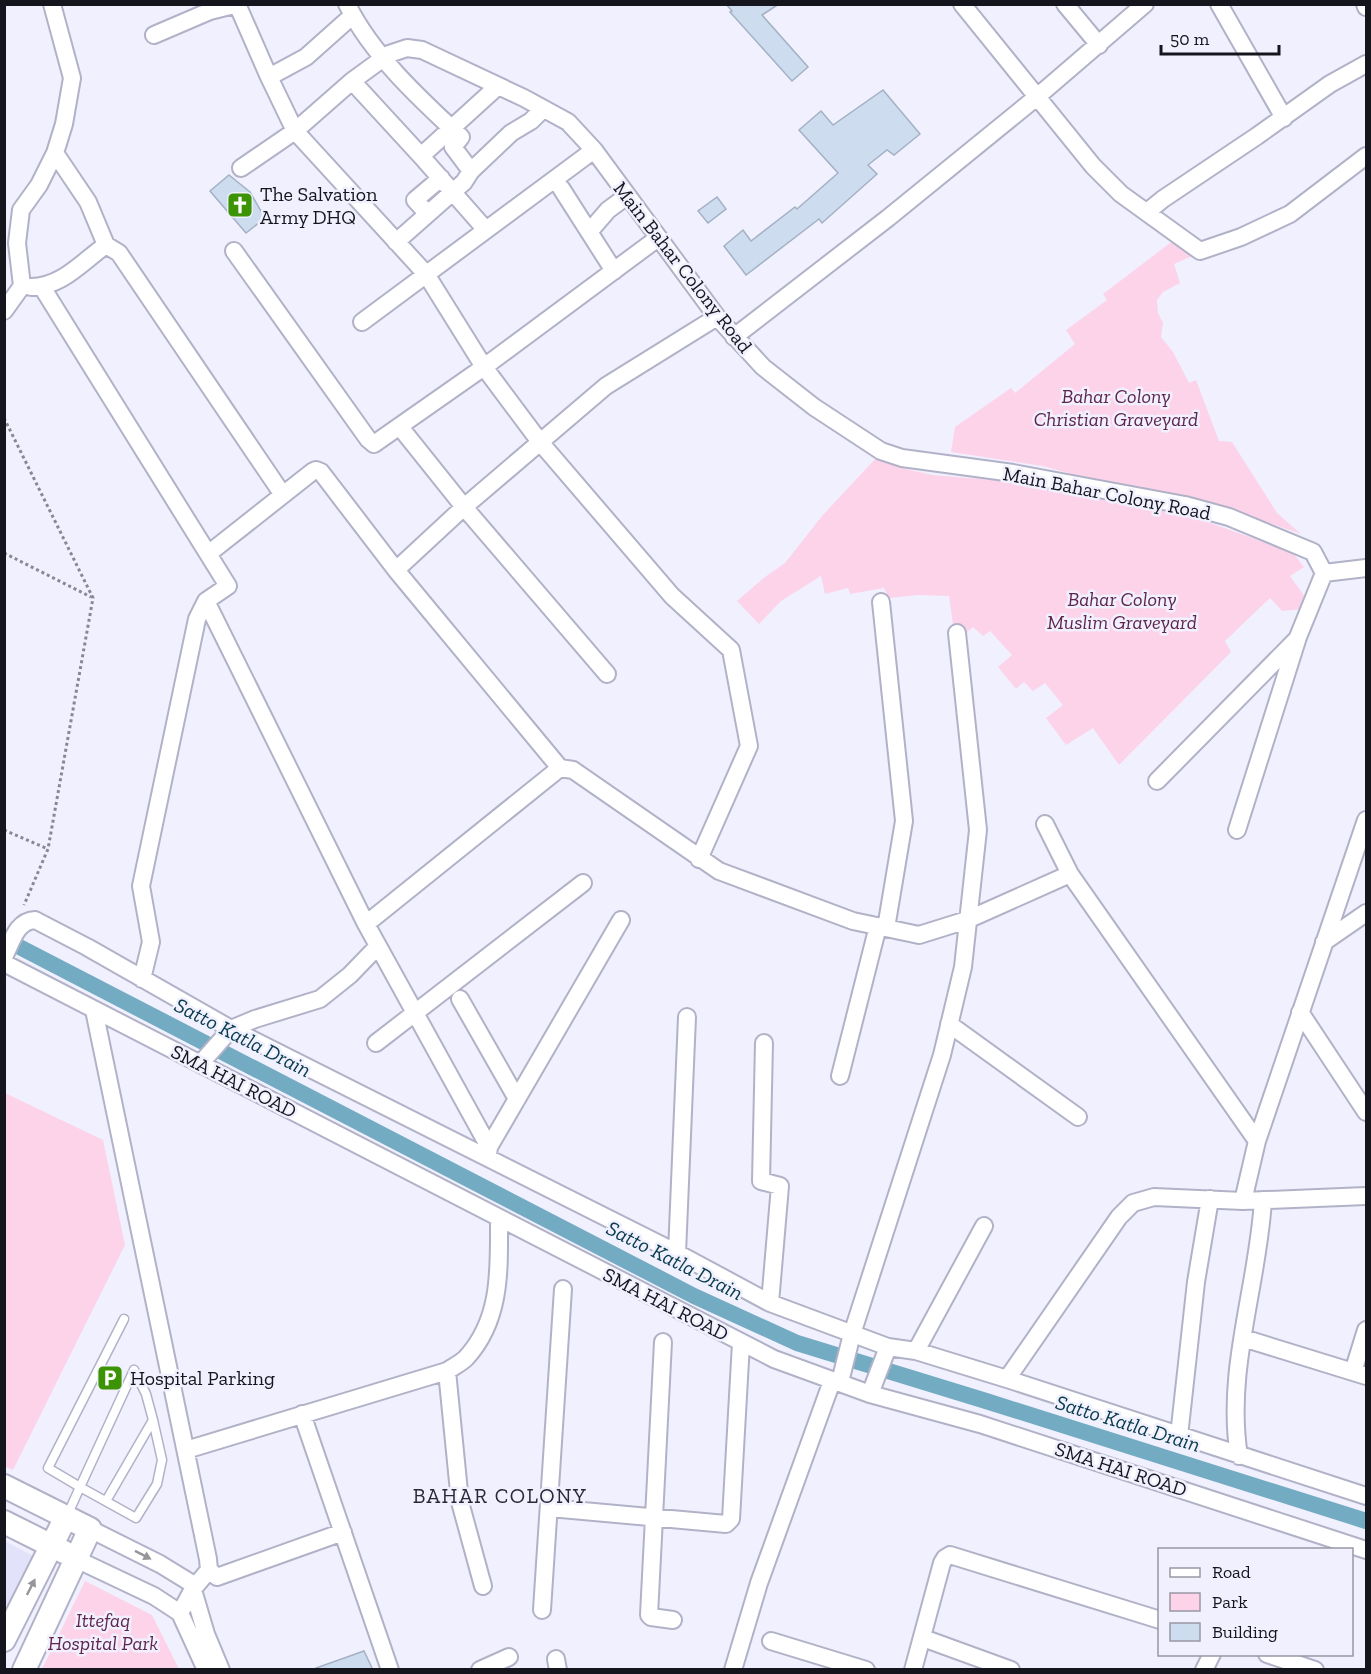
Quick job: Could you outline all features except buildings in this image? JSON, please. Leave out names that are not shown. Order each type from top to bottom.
[{"type":"street","points":[[4,311],[22,286],[17,243],[21,210],[39,185],[55,153],[64,124],[72,78],[52,4]]},
{"type":"street","points":[[963,4],[1093,166],[1121,194],[1200,251],[1241,237],[1290,214],[1366,156]]},
{"type":"street","points":[[1065,4],[1099,45]]},
{"type":"street","points":[[734,337],[888,218],[1038,96],[1145,4]]},
{"type":"street","points":[[1219,4],[1284,118]]},
{"type":"street","points":[[154,35],[210,11],[237,5],[268,77],[295,130],[426,274],[484,367],[540,442],[672,596],[731,650],[749,746],[699,859]]},
{"type":"street","points":[[268,77],[306,57],[350,10],[383,58],[427,105],[461,136],[453,147],[471,171]]},
{"type":"street","name":"Main Bahar Colony Road","points":[[241,168],[295,130],[352,81],[388,54],[407,48],[422,50],[568,122],[594,150],[734,337],[763,367],[814,407],[882,451],[902,458],[1013,473],[1185,505],[1229,517],[1313,552],[1324,573]]},
{"type":"street","points":[[1147,212],[1330,84],[1366,64]]},
{"type":"street","points":[[352,81],[486,230]]},
{"type":"street","points":[[421,156],[498,86]]},
{"type":"street","points":[[396,242],[464,182],[471,171],[511,133],[531,121],[543,109]]},
{"type":"street","points":[[362,322],[594,150]]},
{"type":"street","points":[[55,153],[88,202],[106,245],[119,254],[283,495]]},
{"type":"street","points":[[427,213],[414,200],[441,178]]},
{"type":"street","points":[[561,188],[614,271]]},
{"type":"street","points":[[589,232],[608,210],[627,196]]},
{"type":"street","points":[[234,250],[368,439],[374,444],[484,367],[658,238]]},
{"type":"street","points":[[22,286],[42,287],[63,278],[106,245]]},
{"type":"street","points":[[42,287],[228,586],[206,602],[197,619],[141,886],[151,942],[142,979]]},
{"type":"street","points":[[396,570],[464,507],[606,386],[717,317]]},
{"type":"street","points":[[400,427],[464,507],[607,674]]},
{"type":"street","points":[[208,554],[312,472],[316,470],[321,472],[396,570],[560,768],[573,770],[719,871],[853,921],[919,935],[967,920],[1070,874]]},
{"type":"street","points":[[1237,830],[1298,637],[1324,573],[1366,568]]},
{"type":"street","points":[[206,602],[366,924],[488,1153]]},
{"type":"street","points":[[840,1076],[882,927],[904,821],[881,602]]},
{"type":"street","points":[[733,1670],[759,1583],[851,1340],[942,1055],[963,967],[978,830],[957,633]]},
{"type":"street","points":[[1157,781],[1298,637]]},
{"type":"street","points":[[366,924],[560,768]]},
{"type":"street","points":[[1243,1201],[1257,1141],[1366,820]]},
{"type":"street","points":[[1045,824],[1070,874],[1257,1141]]},
{"type":"street","points":[[376,1042],[583,883]]},
{"type":"street","points":[[1324,942],[1366,913]]},
{"type":"street","points":[[5,958],[20,925],[27,920],[35,920],[142,979],[227,1033],[488,1153],[770,1303],[851,1340],[885,1354],[916,1351],[1366,1496]]},
{"type":"street","points":[[488,1153],[621,920]]},
{"type":"street","points":[[205,1060],[227,1033],[274,1012],[320,999],[350,975],[378,946]]},
{"type":"street","name":"SMA HAI ROAD","points":[[5,958],[94,1010],[205,1060],[499,1219],[774,1359],[1366,1550]]},
{"type":"street","points":[[460,999],[517,1099]]},
{"type":"street","points":[[94,1010],[209,1570],[217,1577],[343,1532]]},
{"type":"street","points":[[1300,1012],[1366,1112]]},
{"type":"street","points":[[677,1253],[687,1017]]},
{"type":"street","points":[[950,1024],[1078,1117]]},
{"type":"street","points":[[764,1043],[761,1180],[780,1186],[770,1303]]},
{"type":"street","points":[[1007,1379],[1119,1217],[1133,1203],[1154,1197],[1243,1201],[1366,1196]]},
{"type":"street","points":[[1179,1436],[1189,1340],[1210,1199]]},
{"type":"street","points":[[1239,1456],[1234,1419],[1235,1392],[1263,1200]]},
{"type":"street","points":[[186,1450],[447,1371],[465,1359],[492,1315],[498,1284],[499,1219]]},
{"type":"street","points":[[916,1351],[984,1226]]},
{"type":"street","points":[[542,1610],[563,1289]]},
{"type":"street","points":[[1243,1338],[1360,1374],[1366,1330]]},
{"type":"street","points":[[663,1342],[649,1615],[673,1620]]},
{"type":"street","points":[[550,1508],[726,1524],[731,1519],[741,1343]]},
{"type":"street","points":[[872,1389],[885,1354]]},
{"type":"street","points":[[447,1371],[460,1502],[483,1586]]},
{"type":"street","points":[[302,1414],[390,1670]]},
{"type":"street","points":[[4,1486],[160,1564],[185,1579],[194,1589],[206,1634],[221,1670]]},
{"type":"street","points":[[4,1640],[66,1516]]},
{"type":"street","points":[[4,1522],[154,1596],[180,1613],[206,1670]]},
{"type":"street","points":[[24,1670],[90,1529]]},
{"type":"street","points":[[914,1670],[942,1563],[950,1555],[1158,1619]]},
{"type":"street","points":[[180,1613],[194,1589],[209,1570]]},
{"type":"street","points":[[923,1638],[1011,1670]]},
{"type":"street","points":[[771,1641],[866,1670]]},
{"type":"street","points":[[1204,1670],[1211,1656]]},
{"type":"street","points":[[1273,1656],[1307,1668]]},
{"type":"street","points":[[480,1670],[509,1657]]},
{"type":"lane","points":[[66,1516],[80,1486],[134,1370],[146,1394],[162,1460],[157,1484],[136,1518],[80,1486],[48,1468],[124,1319]]},
{"type":"lane","points":[[106,1501],[153,1420]]},
{"type":"path","points":[[4,418],[93,598],[48,849],[19,917],[20,925]]},
{"type":"path","points":[[4,553],[93,598]]},
{"type":"path","points":[[4,830],[48,849]]},
{"type":"shaded area","points":[[5,1541],[37,1558],[5,1620]]},
{"type":"green space","name":"Bahar Colony Christian Graveyard","points":[[1174,240],[1192,256],[1174,264],[1180,283],[1163,292],[1157,300],[1158,313],[1163,323],[1161,337],[1173,352],[1189,383],[1196,380],[1219,441],[1232,442],[1277,513],[1301,534],[1220,506],[1082,477],[1043,466],[951,452],[955,427],[1011,388],[1015,393],[1075,344],[1066,330],[1107,300],[1103,294]]},
{"type":"green space","name":"Bahar Colony Muslim Graveyard","points":[[877,457],[898,467],[932,475],[1031,483],[1185,514],[1292,552],[1304,567],[1290,576],[1305,597],[1303,609],[1282,611],[1270,598],[1225,641],[1231,652],[1119,765],[1093,728],[1066,745],[1046,718],[1063,705],[1045,683],[1033,691],[1024,682],[1016,689],[998,667],[1012,655],[990,631],[983,636],[973,627],[966,633],[953,625],[949,596],[918,595],[889,598],[884,588],[850,594],[848,588],[825,594],[821,576],[781,601],[759,624],[737,601],[785,563],[822,516]]},
{"type":"green space","points":[[5,1093],[103,1140],[125,1245],[13,1470],[4,1466]]},
{"type":"green space","name":"Ittefaq Hospital Park","points":[[85,1581],[152,1615],[179,1669],[42,1669]]},
{"type":"waterway","name":"Satto Katla Drain","points":[[4,939],[694,1296],[797,1343],[1366,1521]]},
{"type":"place","name":"The Salvation Army DHQ","points":[[240,205]]},
{"type":"place","name":"Hospital Parking","points":[[110,1378]]},
{"type":"district","name":"BAHAR COLONY","points":[[500,1495]]}]
